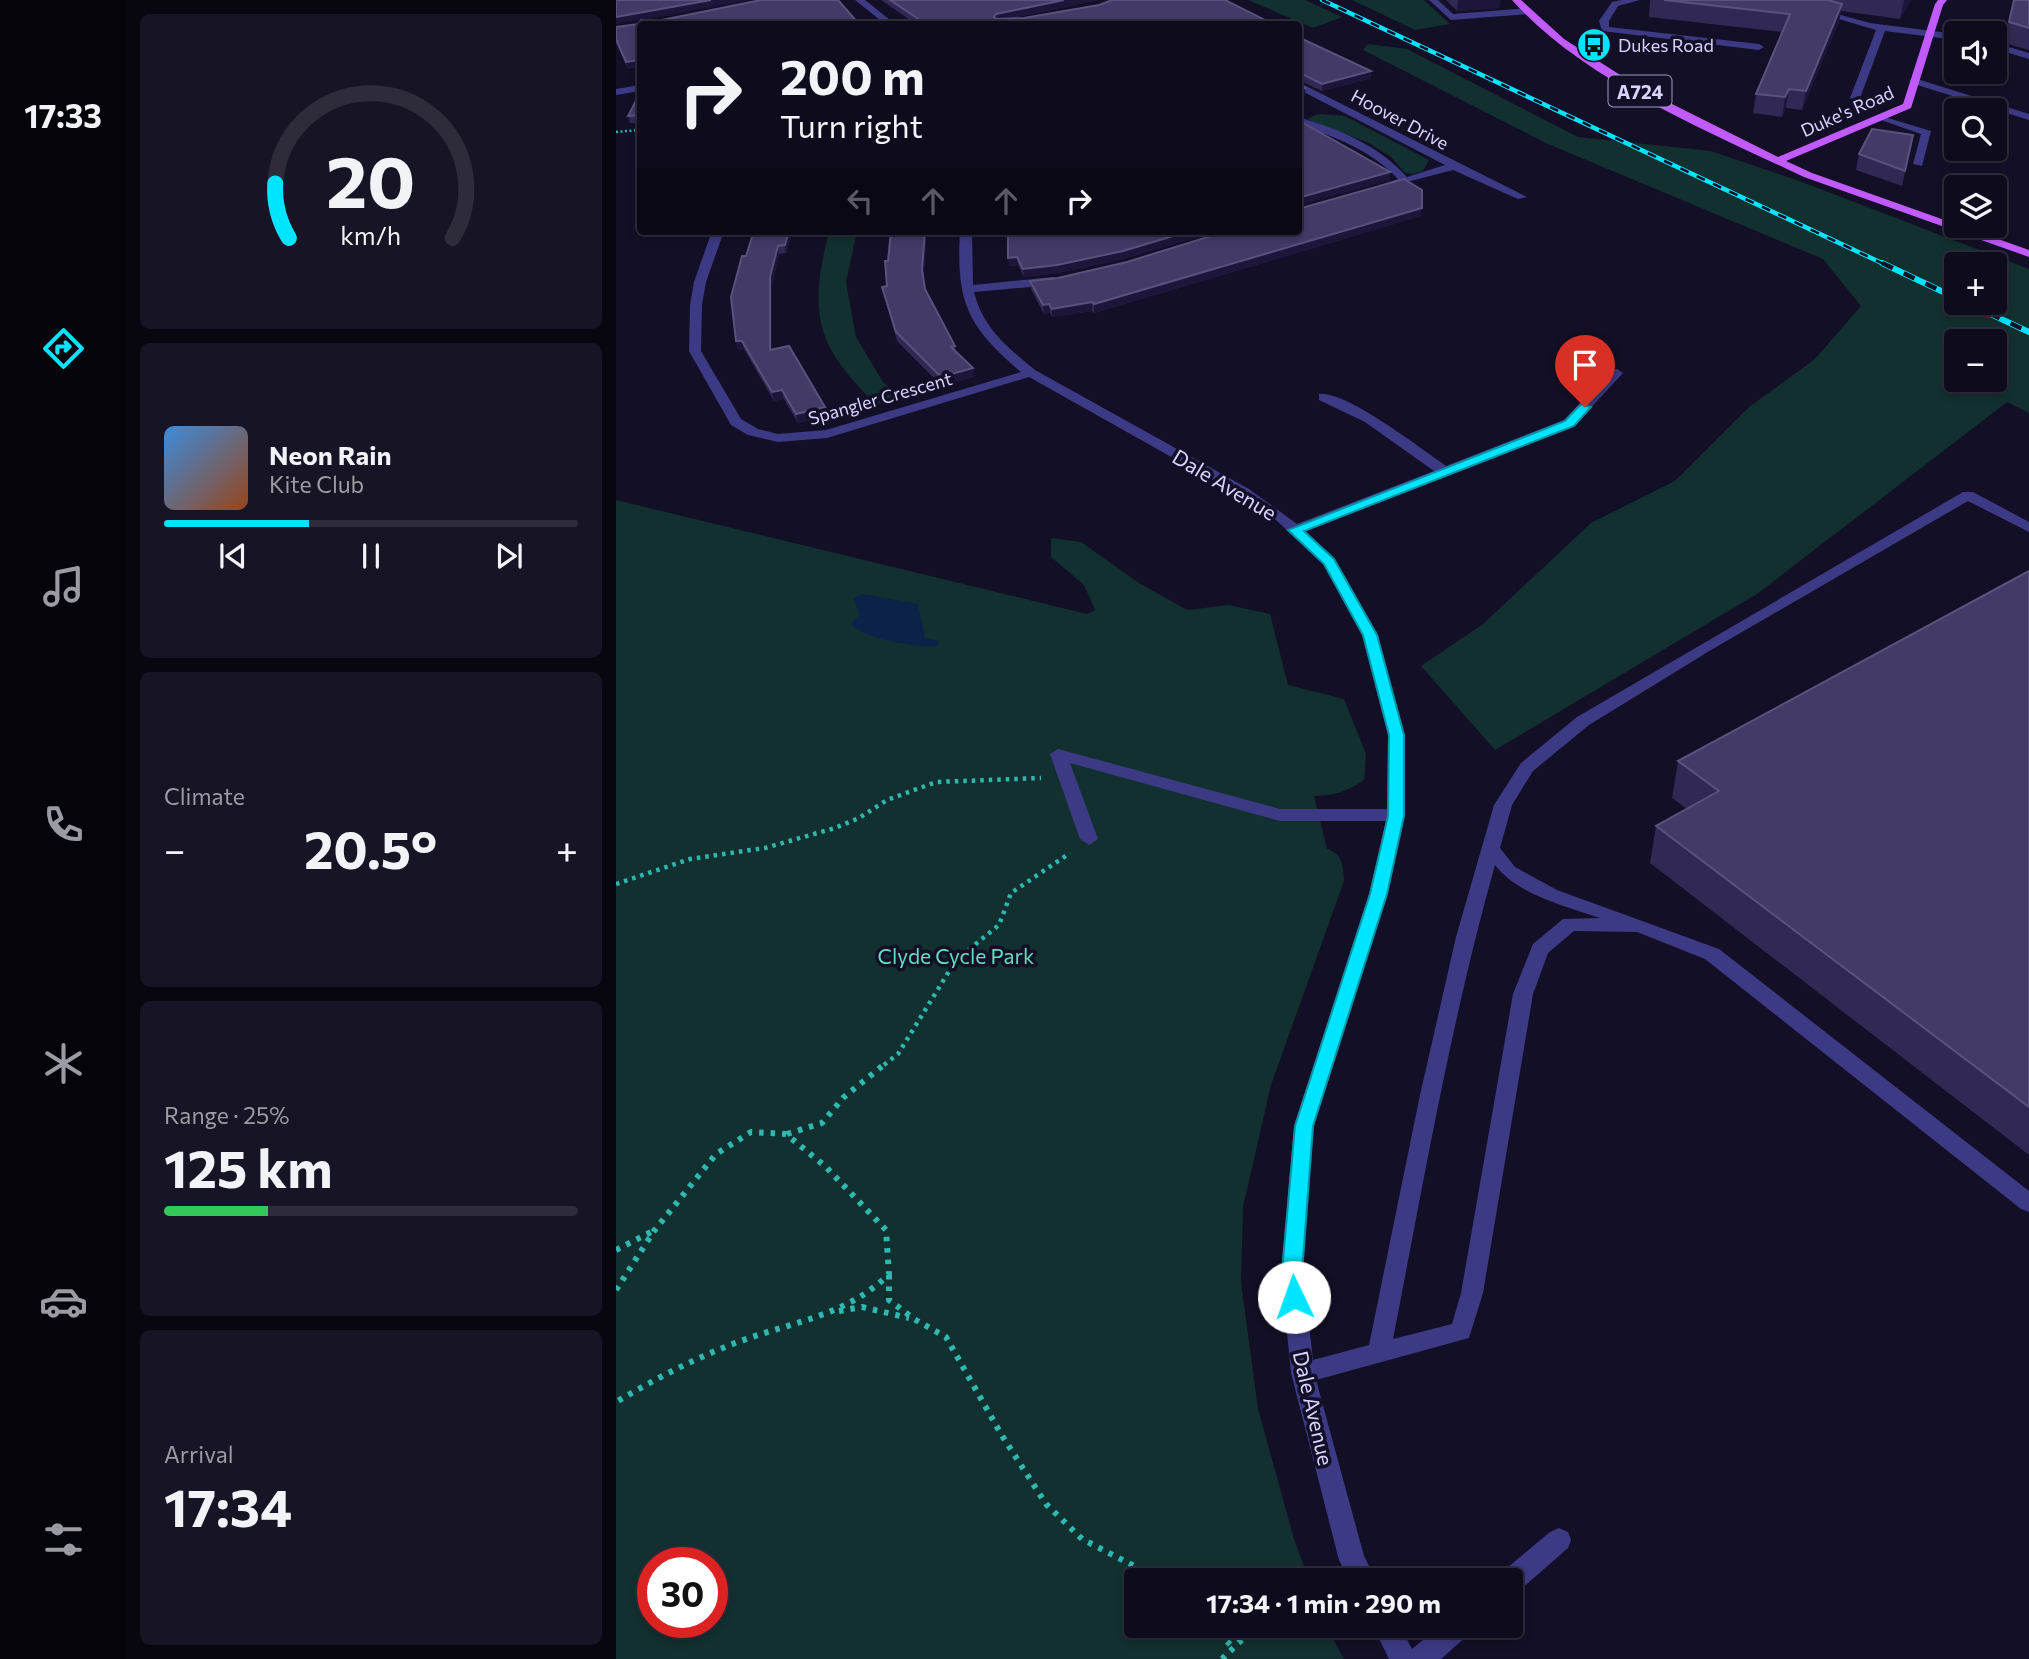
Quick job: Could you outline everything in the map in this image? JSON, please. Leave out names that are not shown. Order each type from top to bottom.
[{"type":"main road","name":"A724","points":[[1516,0],[1561,41],[1639,91],[1776,161],[1808,176],[2029,254]]},
{"type":"main road","name":"Duke's Road","points":[[1776,161],[1907,106],[1939,4],[1943,0]]},
{"type":"street","points":[[859,0],[886,21]]},
{"type":"street","points":[[1433,0],[1451,17],[1528,11]]},
{"type":"street","points":[[1636,0],[1615,4],[1604,21],[1605,29],[1759,47]]},
{"type":"street","points":[[1810,7],[1869,26],[1944,35]]},
{"type":"street","points":[[1855,99],[1881,28]]},
{"type":"street","points":[[2007,50],[2029,56]]},
{"type":"street","points":[[1914,81],[2029,117]]},
{"type":"street","points":[[616,92],[637,88]]},
{"type":"street","name":"Hoover Drive","points":[[1302,88],[1328,105],[1454,166]]},
{"type":"street","points":[[1302,113],[1310,110]]},
{"type":"street","points":[[1882,117],[1927,133],[1918,164]]},
{"type":"street","points":[[1302,122],[1366,146],[1390,163],[1405,181]]},
{"type":"street","points":[[1454,166],[1522,197]]},
{"type":"street","name":"Hoover Drive","points":[[1378,189],[1454,166]]},
{"type":"street","name":"Spangler Crescent","points":[[717,235],[695,304],[695,351],[736,422],[753,432],[778,438],[827,434],[1030,373]]},
{"type":"street","name":"Dale Avenue","points":[[966,235],[964,260],[979,323],[1030,373],[1244,492],[1295,530],[1329,562],[1370,635],[1396,735],[1396,816],[1378,894],[1304,1126],[1292,1272],[1303,1373],[1352,1560],[1356,1568]]},
{"type":"street","points":[[969,289],[1070,277]]},
{"type":"street","points":[[1295,530],[1569,424],[1617,373]]},
{"type":"street","points":[[1324,397],[1370,419],[1445,472]]},
{"type":"street","points":[[1379,1354],[1441,1042],[1465,937],[1503,805],[1527,767],[1583,720],[1968,495],[2029,528]]},
{"type":"street","points":[[1089,839],[1058,754],[1280,816],[1396,816]]},
{"type":"street","points":[[1491,849],[1509,872],[1551,894],[1712,954],[2029,1203]]},
{"type":"street","points":[[1303,1373],[1461,1331],[1472,1293],[1523,994],[1540,949],[1570,924],[1639,925]]},
{"type":"street","points":[[1523,1571],[1559,1540]]},
{"type":"street","points":[[1392,1638],[1403,1659]]},
{"type":"street","points":[[1421,1659],[1446,1638]]},
{"type":"path","points":[[616,132],[637,130]]},
{"type":"path","points":[[616,884],[690,859],[765,848],[835,828],[859,818],[887,800],[936,782],[1066,778]]},
{"type":"path","points":[[616,1290],[654,1231],[716,1154],[751,1132],[786,1135],[822,1123],[844,1097],[898,1054],[956,960],[999,925],[1011,893],[1089,839]]},
{"type":"path","points":[[786,1135],[826,1167],[886,1230],[889,1300],[914,1319],[946,1337],[1001,1434],[1046,1504],[1082,1539],[1138,1568]]},
{"type":"path","points":[[616,1250],[654,1231]]},
{"type":"path","points":[[833,1312],[876,1289],[889,1274]]},
{"type":"path","points":[[616,1402],[645,1384],[739,1342],[833,1312],[862,1307],[914,1319]]},
{"type":"path","points":[[1224,1638],[1234,1647]]},
{"type":"path","points":[[1222,1659],[1243,1638]]},
{"type":"green space","points":[[1248,0],[1305,0],[1342,17],[1313,28]]},
{"type":"green space","points":[[1352,0],[1424,0],[1450,24],[1415,30]]},
{"type":"green space","points":[[1368,44],[1407,49],[1578,137],[1711,151],[1802,182],[1985,252],[1944,252],[1944,315],[2007,315],[2007,261],[2029,269],[2029,413],[2007,402],[1757,594],[1495,750],[1421,666],[1483,624],[1591,523],[1675,481],[1749,407],[1815,359],[1861,306],[1823,259],[1548,144],[1363,50]]},
{"type":"green space","points":[[1318,114],[1345,116],[1429,160],[1423,171],[1405,173],[1391,157],[1369,143],[1307,119]]},
{"type":"green space","points":[[828,235],[856,235],[846,282],[856,337],[883,382],[905,400],[876,404],[855,383],[829,345],[819,306]]},
{"type":"green space","name":"Clyde Cycle Park","points":[[616,500],[1087,614],[1095,610],[1084,585],[1051,557],[1051,538],[1081,542],[1139,583],[1187,610],[1229,605],[1270,614],[1288,685],[1344,699],[1366,754],[1364,780],[1340,792],[1314,796],[1327,849],[1339,857],[1344,881],[1271,1085],[1243,1207],[1241,1282],[1258,1409],[1305,1568],[1124,1568],[1124,1638],[1333,1638],[1344,1659],[616,1659]]},
{"type":"water","points":[[863,594],[918,604],[925,638],[939,641],[937,646],[917,646],[891,641],[857,629],[851,624],[860,614],[853,598]]},
{"type":"building","points":[[616,0],[711,0],[616,17]]},
{"type":"building","points":[[761,0],[838,0],[856,21],[640,21],[662,20]]},
{"type":"building","points":[[890,0],[1064,0],[996,14],[996,19],[1024,18],[1099,5],[1112,0],[1225,0],[1267,21],[922,21]]},
{"type":"building","points":[[1664,0],[1828,0],[1842,4],[1806,91],[1789,89],[1785,97],[1756,94],[1790,14]]},
{"type":"building","points":[[2014,0],[2029,0],[2029,28],[2009,22]]},
{"type":"building","points":[[637,24],[637,60],[626,62],[616,39],[616,27]]},
{"type":"building","points":[[1302,39],[1371,71],[1322,84],[1302,74]]},
{"type":"building","points":[[637,99],[637,115],[628,116]]},
{"type":"building","points":[[1302,122],[1390,172],[1302,197]]},
{"type":"building","points":[[1872,129],[1913,135],[1905,171],[1859,154]]},
{"type":"building","points":[[1404,179],[1422,190],[1422,208],[1094,304],[1092,302],[1052,309],[1049,304],[1043,305],[1030,281],[1058,278],[1127,262],[1214,235],[1302,235],[1302,208]]},
{"type":"building","points":[[753,235],[788,235],[785,245],[778,246],[770,277],[770,350],[789,346],[825,407],[796,414],[782,390],[772,392],[742,341],[736,341],[731,297],[742,256],[746,256]]},
{"type":"building","points":[[891,235],[925,235],[922,270],[925,289],[955,346],[951,347],[973,368],[941,377],[896,332],[882,287],[887,286],[885,261],[888,261]]},
{"type":"building","points":[[1008,235],[1177,235],[1123,251],[1057,265],[1023,269],[1017,257],[1008,258]]},
{"type":"building","points":[[2029,571],[2029,1107],[1656,826],[1719,791],[1678,761]]},
{"type":"railway","points":[[1322,0],[1886,265]]},
{"type":"railway","points":[[1882,263],[1944,292]]},
{"type":"railway","points":[[1993,315],[2029,332]]},
{"type":"place","name":"Dukes Road","points":[[1594,45]]},
{"type":"route","points":[[1294,1297],[1292,1272],[1304,1126],[1378,894],[1396,816],[1396,735],[1370,635],[1329,562],[1295,530],[1569,424],[1585,407]]}]
